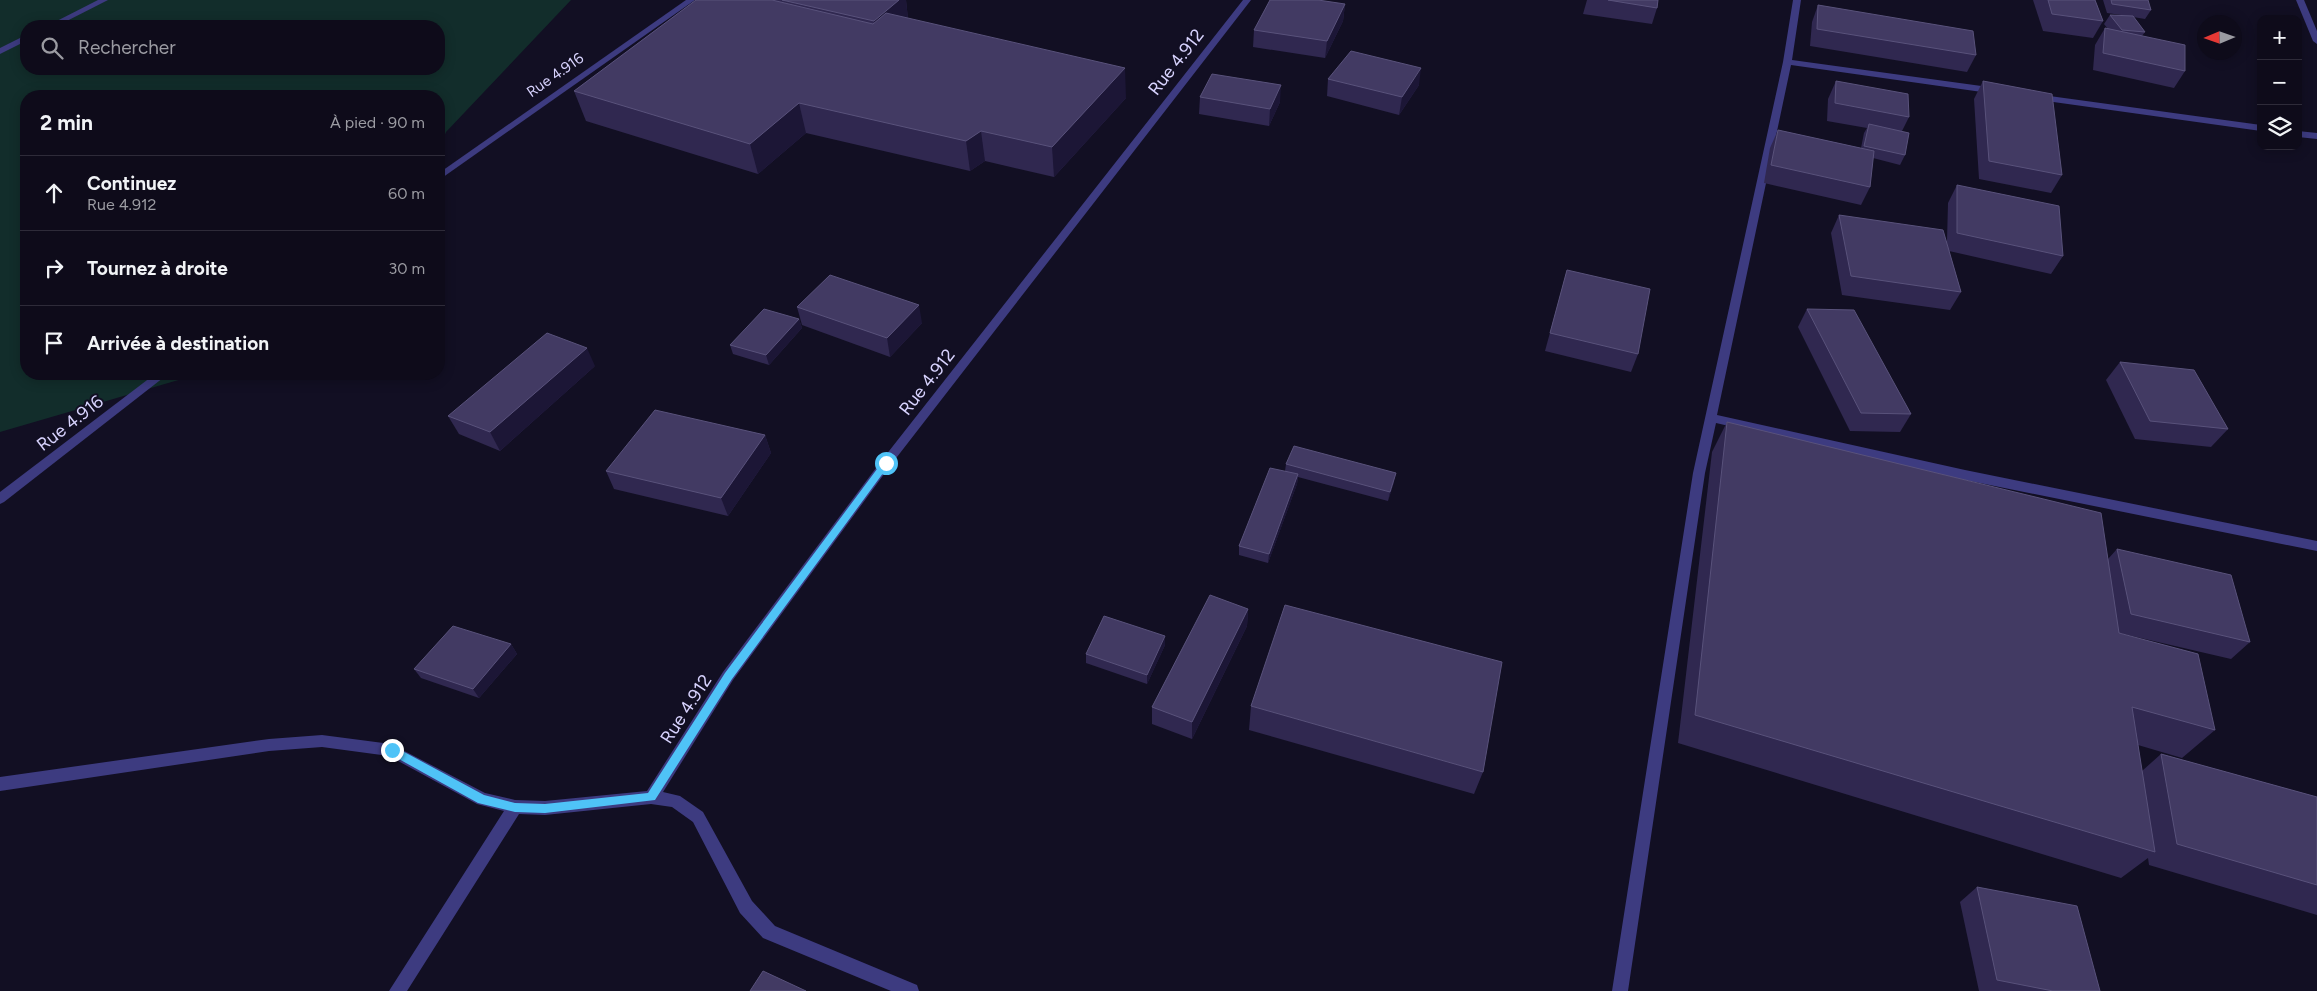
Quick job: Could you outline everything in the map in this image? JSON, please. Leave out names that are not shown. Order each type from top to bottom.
[{"type":"street","points":[[63,20],[104,0]]},
{"type":"street","name":"Rue 4.916","points":[[445,173],[691,0]]},
{"type":"street","name":"Rue 4.912","points":[[651,797],[728,676],[886,463],[1248,0]]},
{"type":"street","points":[[1620,991],[1699,473],[1787,62],[1797,0]]},
{"type":"street","points":[[2300,0],[2317,41]]},
{"type":"street","points":[[0,52],[20,41]]},
{"type":"street","points":[[1787,62],[2004,92]]},
{"type":"street","points":[[2024,95],[2257,127]]},
{"type":"street","points":[[2302,134],[2317,136]]},
{"type":"street","name":"Rue 4.916","points":[[0,499],[154,380]]},
{"type":"street","points":[[1711,418],[1965,475],[2317,546]]},
{"type":"street","points":[[0,784],[269,745],[322,741],[392,750],[482,800],[515,807],[545,808],[651,797],[675,800],[698,817],[746,907],[769,932],[911,991]]},
{"type":"street","points":[[397,991],[515,807]]},
{"type":"green space","points":[[0,0],[571,0],[445,134],[445,90],[20,90],[20,380],[178,380],[0,432]]},
{"type":"building","points":[[696,0],[772,0],[873,24],[886,13],[1125,68],[1052,147],[981,131],[966,141],[799,103],[750,144],[574,91]]},
{"type":"building","points":[[782,0],[899,0],[874,21]]},
{"type":"building","points":[[1270,0],[1318,0],[1345,4],[1327,41],[1254,30]]},
{"type":"building","points":[[1608,0],[1658,0],[1657,8]]},
{"type":"building","points":[[2048,0],[2095,0],[2103,21],[2052,14]]},
{"type":"building","points":[[2111,0],[2148,0],[2151,10],[2112,4]]},
{"type":"building","points":[[1818,5],[1973,31],[1976,55],[1817,29]]},
{"type":"building","points":[[2110,15],[2133,16],[2145,32],[2122,30]]},
{"type":"building","points":[[2105,28],[2185,45],[2185,71],[2103,53]]},
{"type":"building","points":[[1351,51],[1421,68],[1402,97],[1328,79]]},
{"type":"building","points":[[1212,74],[1281,85],[1270,109],[1200,97]]},
{"type":"building","points":[[1836,81],[1908,94],[1909,117],[1835,103]]},
{"type":"building","points":[[1983,81],[2052,94],[2062,175],[1989,161]]},
{"type":"building","points":[[1869,124],[1909,133],[1905,155],[1864,146]]},
{"type":"building","points":[[1778,130],[1874,151],[1870,187],[1771,165]]},
{"type":"building","points":[[1957,185],[2059,206],[2063,256],[1957,233]]},
{"type":"building","points":[[1839,215],[1943,230],[1961,292],[1851,276]]},
{"type":"building","points":[[1567,270],[1650,289],[1638,354],[1550,333]]},
{"type":"building","points":[[830,275],[919,305],[887,338],[797,307]]},
{"type":"building","points":[[764,309],[799,319],[766,355],[730,345]]},
{"type":"building","points":[[1807,309],[1854,310],[1911,414],[1861,413]]},
{"type":"building","points":[[547,333],[587,348],[490,432],[448,416]]},
{"type":"building","points":[[2120,362],[2194,370],[2228,429],[2150,421]]},
{"type":"building","points":[[655,410],[765,435],[721,498],[606,471]]},
{"type":"building","points":[[1727,422],[2101,513],[2119,633],[2198,654],[2215,730],[2132,707],[2155,852],[1695,715]]},
{"type":"building","points":[[1294,446],[1396,473],[1390,492],[1286,464]]},
{"type":"building","points":[[1270,468],[1298,474],[1269,554],[1239,546]]},
{"type":"building","points":[[2117,549],[2231,575],[2250,642],[2131,614]]},
{"type":"building","points":[[1210,595],[1248,609],[1192,722],[1152,707]]},
{"type":"building","points":[[1285,605],[1502,662],[1483,772],[1251,706]]},
{"type":"building","points":[[1104,616],[1165,636],[1147,675],[1086,654]]},
{"type":"building","points":[[453,626],[511,644],[473,689],[414,669]]},
{"type":"building","points":[[2161,754],[2317,797],[2317,885],[2177,844]]},
{"type":"building","points":[[1977,887],[2077,906],[2100,991],[2053,991],[1997,980]]},
{"type":"building","points":[[763,971],[806,991],[750,991]]},
{"type":"route","points":[[392,750],[482,800],[515,807],[545,808],[651,797],[728,676],[886,463]]}]
